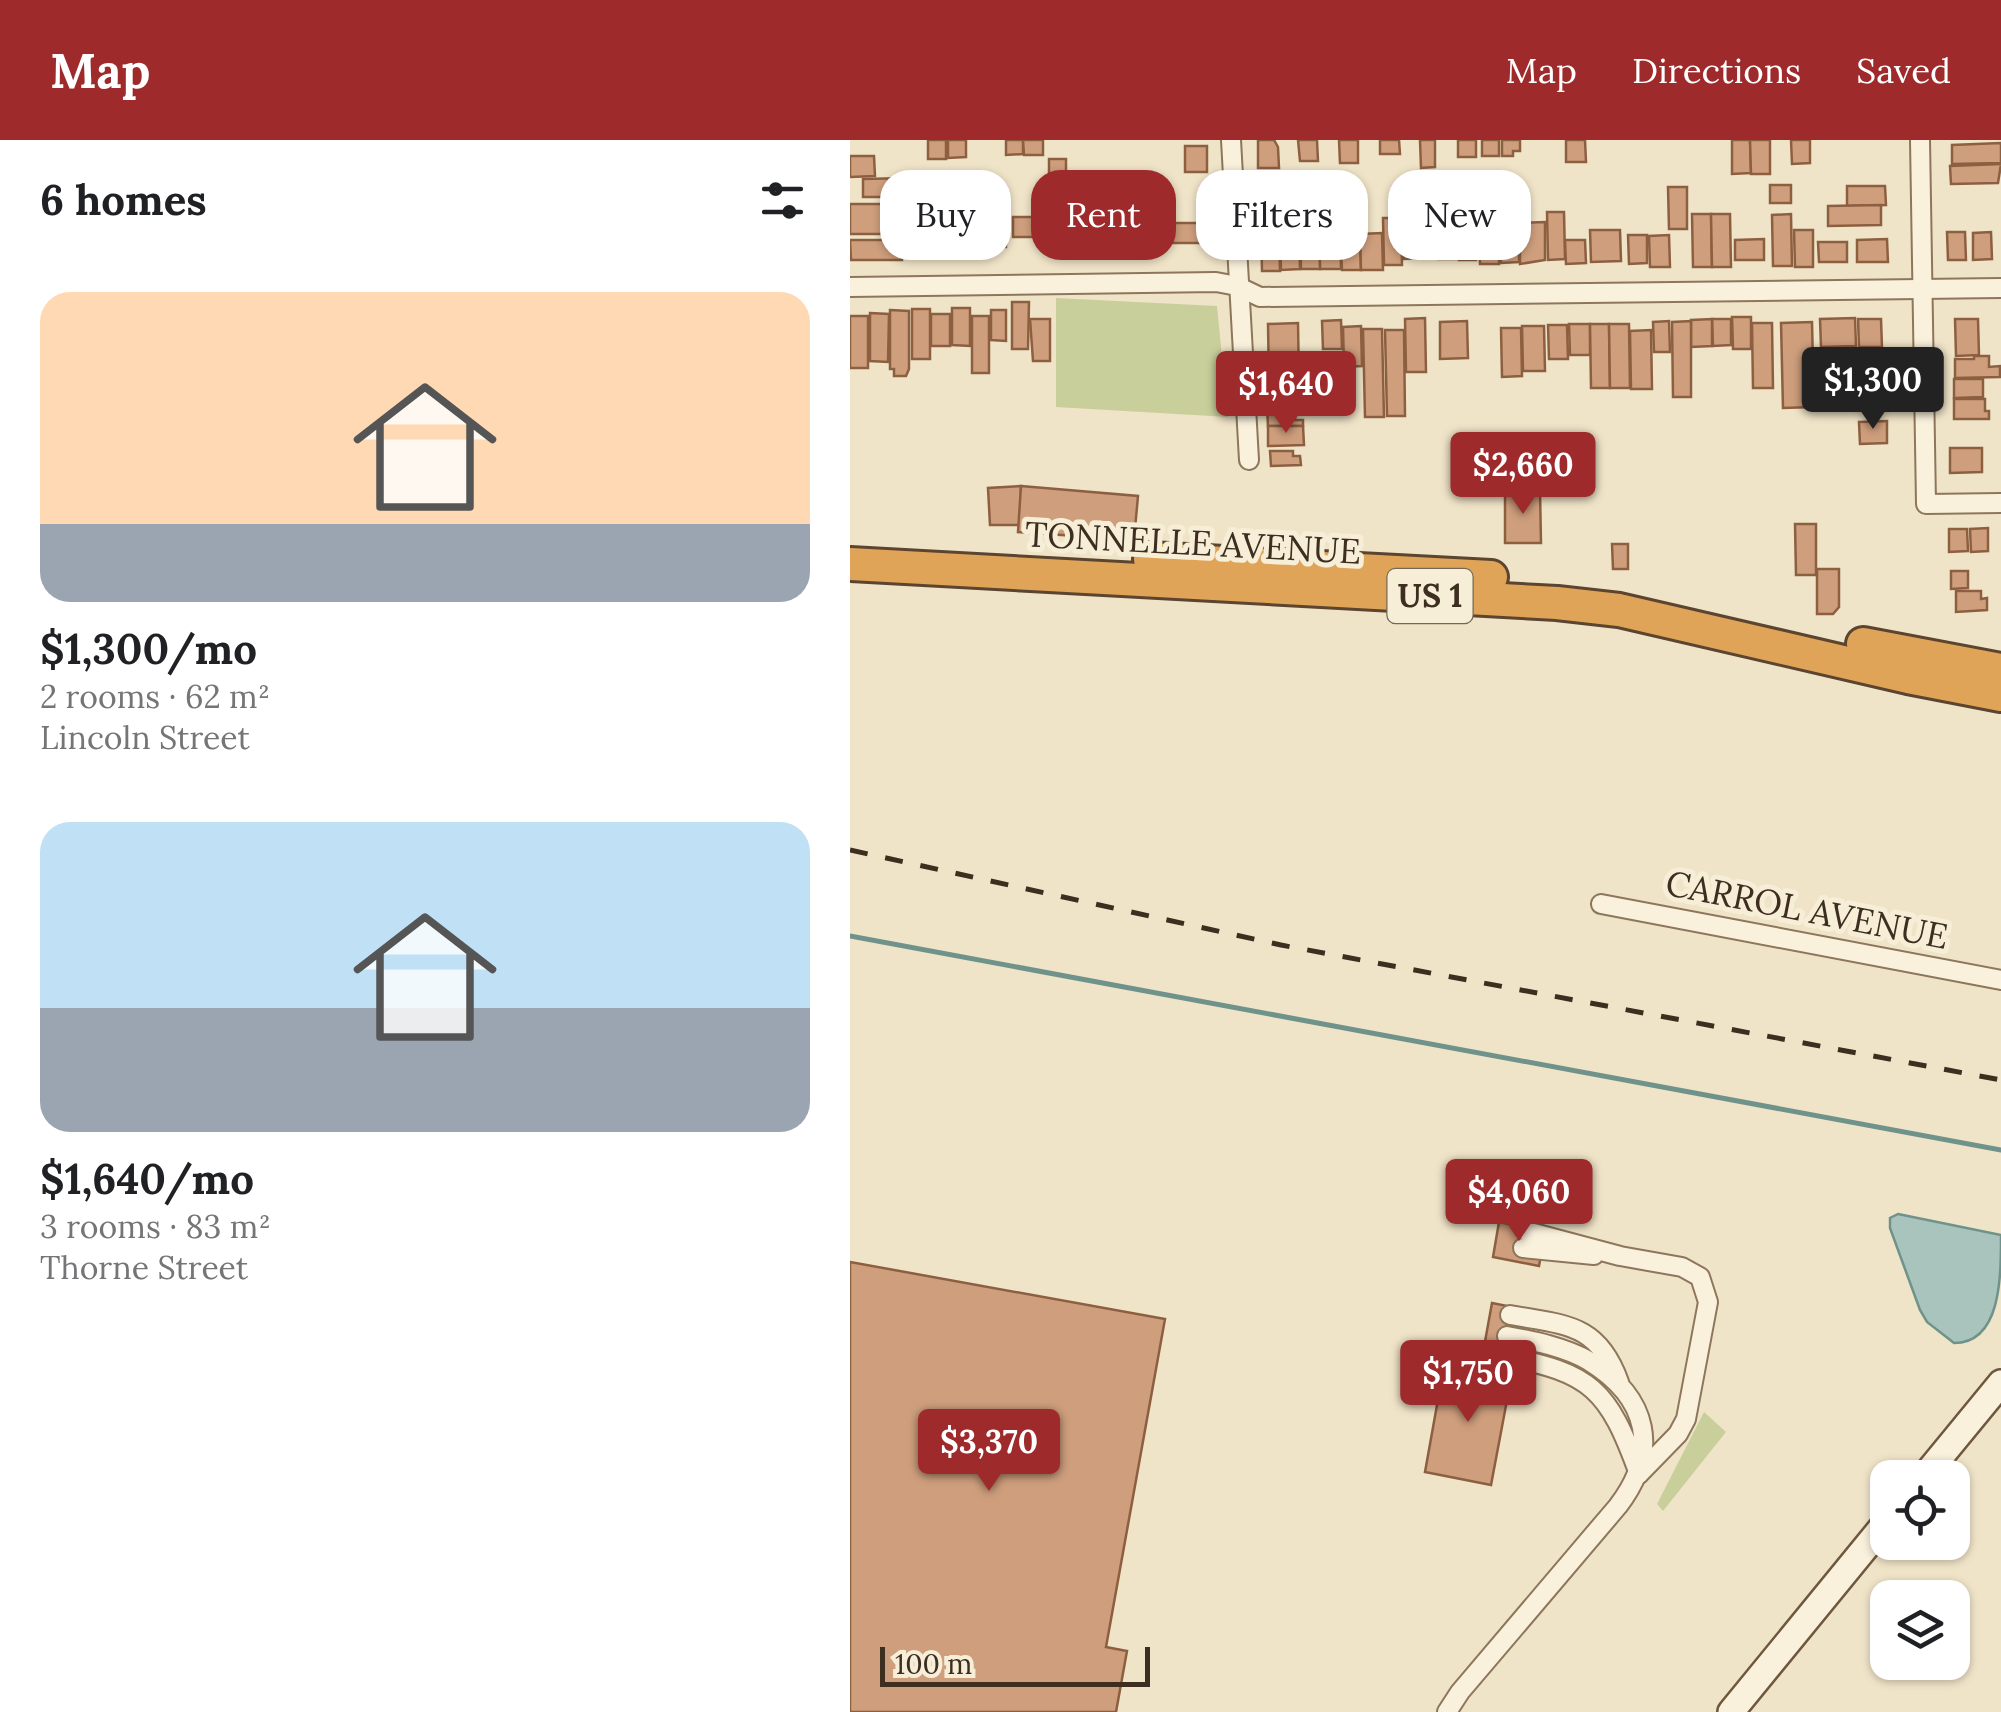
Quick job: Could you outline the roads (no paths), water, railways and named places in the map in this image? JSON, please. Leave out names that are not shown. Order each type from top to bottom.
[{"type":"highway","name":"TONNELLE AVENUE","points":[[850,549],[1246,562],[1556,581],[2001,670]]},
{"type":"highway","name":"TONNELLE AVENUE","points":[[850,564],[1557,603],[1619,610],[2001,695]]},
{"type":"main road","points":[[1937,1460],[2001,1383]]},
{"type":"main road","points":[[1731,1712],[1870,1542]]},
{"type":"street","points":[[1231,140],[1249,460]]},
{"type":"street","points":[[1920,140],[1926,504],[2001,503]]},
{"type":"street","points":[[850,287],[1184,282],[1237,286],[1260,298],[2001,288]]},
{"type":"street","name":"CARROL AVENUE","points":[[1601,904],[2001,980]]},
{"type":"street","points":[[1446,1712],[1618,1506],[1639,1474],[1683,1426],[1708,1302],[1700,1277],[1689,1270],[1524,1240]]},
{"type":"street","points":[[1510,1315],[1568,1327],[1594,1339],[1607,1354],[1632,1402],[1644,1436],[1639,1474]]},
{"type":"street","points":[[1507,1336],[1576,1355],[1621,1387]]},
{"type":"street","points":[[1503,1356],[1560,1368],[1592,1389],[1616,1419],[1639,1474]]},
{"type":"water","points":[[1898,1214],[2001,1235],[1995,1305],[1990,1320],[1970,1340],[1954,1343],[1927,1322],[1920,1310],[1890,1228],[1890,1218]]},
{"type":"waterway","points":[[850,936],[2001,1150]]},
{"type":"railway","points":[[850,850],[1281,945],[2001,1080]]}]
